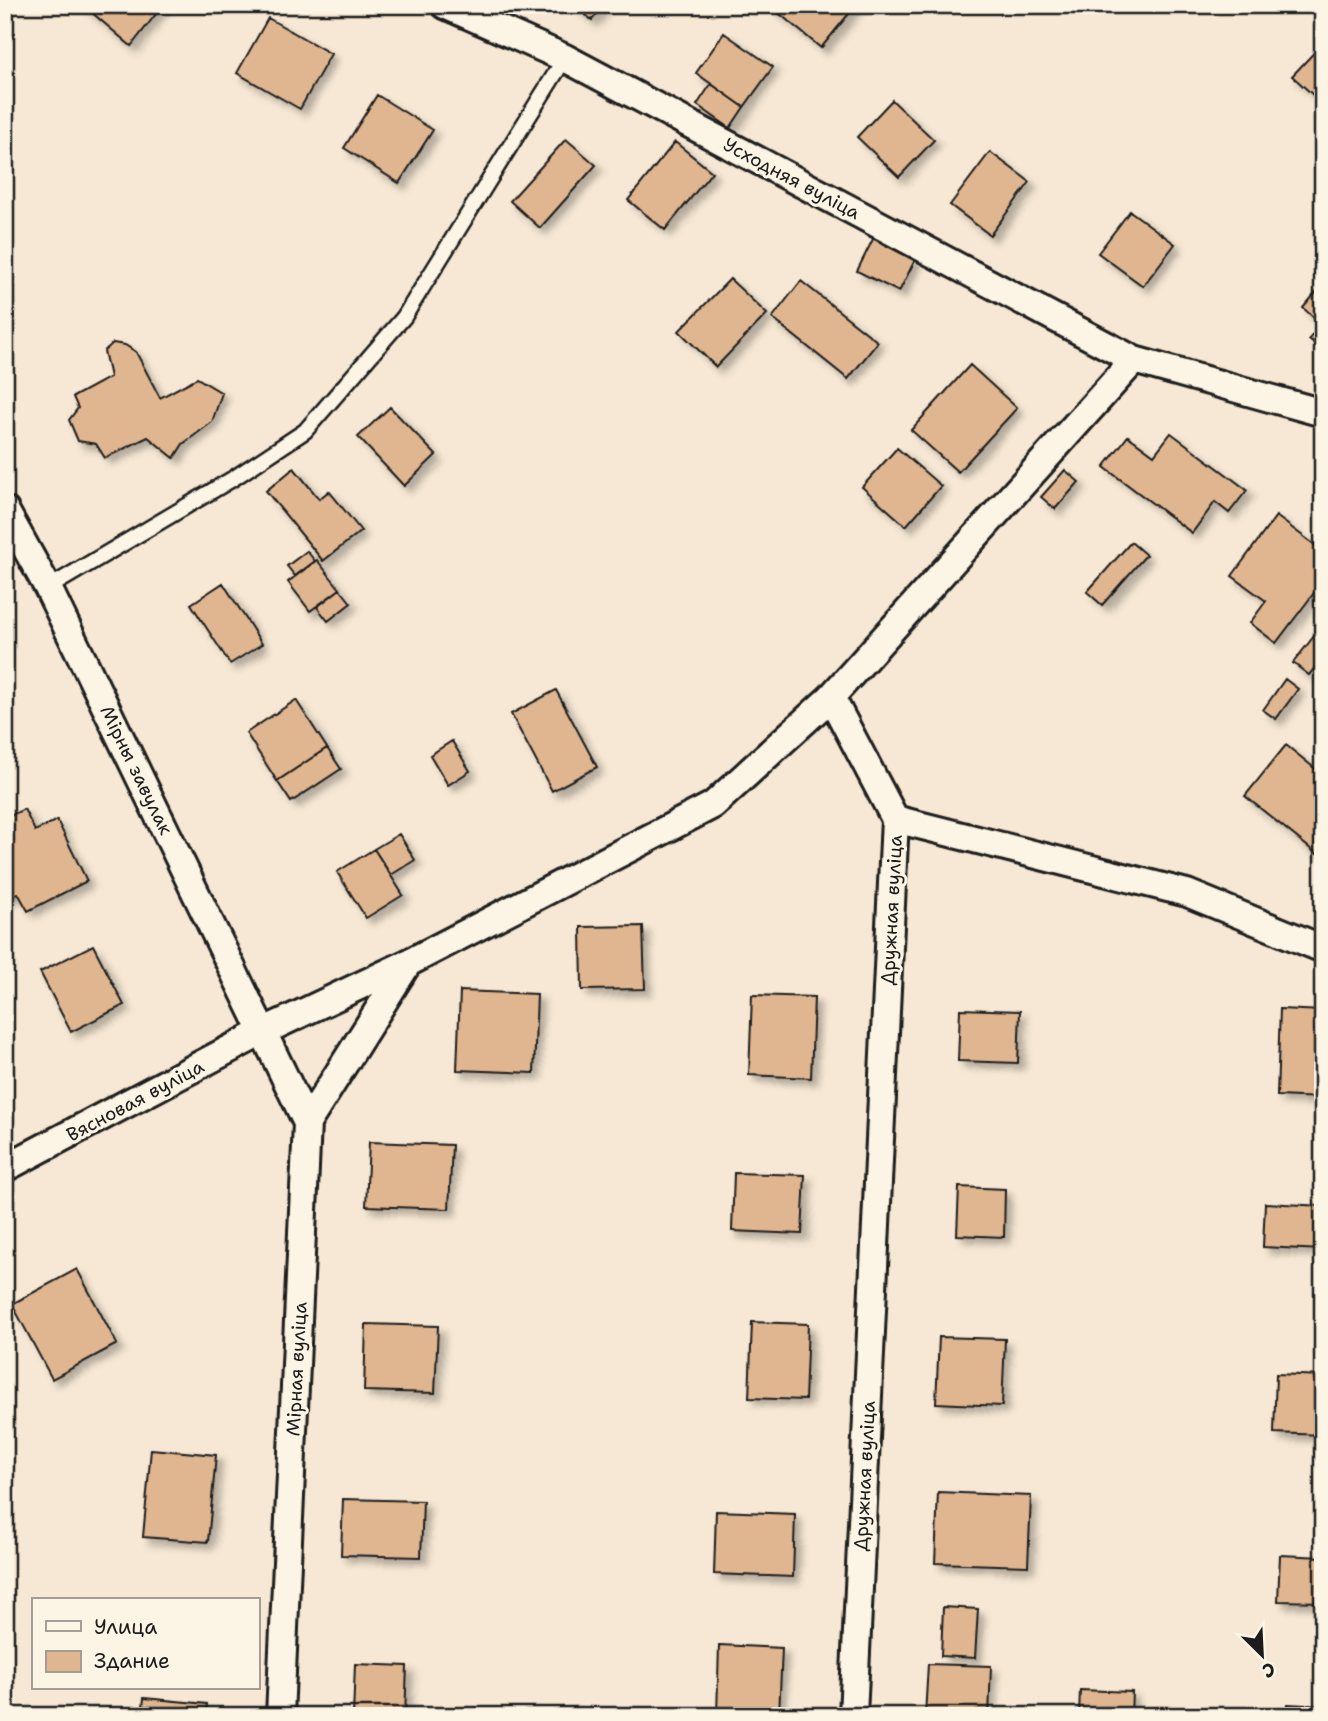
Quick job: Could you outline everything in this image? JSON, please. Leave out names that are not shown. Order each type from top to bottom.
[{"type":"street","name":"Усходняя вуліца","points":[[446,5],[565,58],[1134,360],[1323,413]]},
{"type":"street","points":[[264,1031],[408,963],[713,805],[831,697],[1134,360]]},
{"type":"street","name":"Мірны завулак","points":[[5,510],[48,588],[264,1031]]},
{"type":"street","name":"Дружная вуліца","points":[[831,697],[895,819],[853,1716]]},
{"type":"street","points":[[895,819],[1187,893],[1323,949]]},
{"type":"street","points":[[307,1123],[408,963]]},
{"type":"street","name":"Мірная вуліца","points":[[264,1031],[307,1123],[280,1716]]},
{"type":"street","name":"Вясновая вуліца","points":[[5,1168],[264,1031]]},
{"type":"lane","points":[[48,588],[234,478],[305,431],[404,317],[565,58]]},
{"type":"building","points":[[83,5],[163,5],[131,46]]},
{"type":"building","points":[[573,5],[604,5],[592,20]]},
{"type":"building","points":[[769,5],[856,5],[821,48]]},
{"type":"building","points":[[268,18],[331,54],[300,109],[237,73]]},
{"type":"building","points":[[724,33],[773,67],[744,107],[696,73]]},
{"type":"building","points":[[1323,43],[1323,104],[1292,76]]},
{"type":"building","points":[[711,84],[744,107],[730,128],[697,105]]},
{"type":"building","points":[[377,95],[433,130],[399,183],[344,148]]},
{"type":"building","points":[[892,100],[934,140],[899,177],[857,137]]},
{"type":"building","points":[[566,139],[596,165],[540,228],[510,201]]},
{"type":"building","points":[[675,142],[712,172],[665,230],[628,200]]},
{"type":"building","points":[[990,152],[1030,182],[990,235],[950,205]]},
{"type":"building","points":[[1130,211],[1175,244],[1143,286],[1098,253]]},
{"type":"building","points":[[874,237],[916,258],[899,292],[857,271]]},
{"type":"building","points":[[730,279],[767,314],[716,367],[679,331]]},
{"type":"building","points":[[801,281],[878,342],[848,379],[772,318]]},
{"type":"building","points":[[1323,284],[1323,350],[1309,339],[1321,324],[1303,308]]},
{"type":"building","points":[[113,343],[125,345],[136,352],[160,398],[197,378],[222,393],[212,422],[183,444],[174,458],[148,437],[105,458],[96,444],[78,441],[69,420],[78,408],[73,397],[110,377],[104,351]]},
{"type":"building","points":[[970,365],[1017,408],[958,472],[911,430]]},
{"type":"building","points":[[390,407],[436,455],[404,486],[358,437]]},
{"type":"building","points":[[1171,433],[1247,490],[1229,513],[1215,502],[1192,533],[1104,467],[1128,436],[1154,455]]},
{"type":"building","points":[[897,448],[941,486],[906,526],[862,487]]},
{"type":"building","points":[[294,468],[319,499],[329,491],[361,531],[323,561],[266,491]]},
{"type":"building","points":[[1065,470],[1079,482],[1055,509],[1041,497]]},
{"type":"building","points":[[1276,516],[1323,551],[1323,581],[1276,643],[1250,623],[1266,601],[1232,576]]},
{"type":"building","points":[[1131,542],[1146,555],[1102,605],[1087,592]]},
{"type":"building","points":[[307,551],[315,561],[295,576],[287,566]]},
{"type":"building","points":[[317,560],[340,589],[310,611],[288,582]]},
{"type":"building","points":[[223,583],[262,644],[230,664],[191,604]]},
{"type":"building","points":[[340,589],[351,603],[328,621],[317,607]]},
{"type":"building","points":[[1318,631],[1323,634],[1323,657],[1309,675],[1293,663]]},
{"type":"building","points":[[1285,679],[1298,689],[1276,719],[1263,710]]},
{"type":"building","points":[[556,690],[597,767],[552,791],[511,714]]},
{"type":"building","points":[[296,700],[327,748],[277,781],[246,733]]},
{"type":"building","points":[[452,741],[470,771],[448,785],[430,755]]},
{"type":"building","points":[[1286,745],[1323,775],[1323,846],[1317,854],[1245,796]]},
{"type":"building","points":[[327,748],[341,769],[291,802],[277,781]]},
{"type":"building","points":[[24,809],[35,831],[57,820],[87,881],[28,911],[18,893],[5,899],[5,818]]},
{"type":"building","points":[[399,834],[415,860],[391,875],[374,849]]},
{"type":"building","points":[[374,849],[403,895],[366,918],[337,872]]},
{"type":"building","points":[[643,926],[645,989],[582,990],[581,927]]},
{"type":"building","points":[[93,945],[124,1005],[71,1032],[40,972]]},
{"type":"building","points":[[460,991],[537,994],[534,1073],[457,1070]]},
{"type":"building","points":[[752,995],[814,997],[811,1078],[749,1075]]},
{"type":"building","points":[[960,1009],[1020,1011],[1018,1063],[958,1061]]},
{"type":"building","points":[[1280,1009],[1323,1011],[1323,1098],[1277,1096]]},
{"type":"building","points":[[369,1142],[452,1145],[449,1209],[366,1206]]},
{"type":"building","points":[[734,1173],[805,1175],[802,1234],[732,1231]]},
{"type":"building","points":[[959,1187],[1005,1189],[1004,1237],[957,1235]]},
{"type":"building","points":[[1265,1203],[1323,1206],[1323,1250],[1263,1247]]},
{"type":"building","points":[[77,1269],[117,1344],[52,1379],[12,1304]]},
{"type":"building","points":[[752,1322],[808,1324],[805,1400],[749,1398]]},
{"type":"building","points":[[366,1324],[438,1326],[435,1393],[364,1391]]},
{"type":"building","points":[[939,1337],[1005,1339],[1002,1406],[936,1403]]},
{"type":"building","points":[[1276,1374],[1323,1376],[1323,1435],[1274,1433]]},
{"type":"building","points":[[151,1449],[216,1455],[208,1542],[143,1537]]},
{"type":"building","points":[[938,1492],[1031,1496],[1028,1566],[935,1563]]},
{"type":"building","points":[[343,1499],[423,1501],[421,1557],[341,1555]]},
{"type":"building","points":[[716,1511],[795,1514],[793,1577],[714,1574]]},
{"type":"building","points":[[1280,1555],[1323,1557],[1323,1602],[1278,1601]]},
{"type":"building","points":[[943,1607],[978,1609],[975,1658],[941,1656]]},
{"type":"building","points":[[719,1645],[782,1648],[779,1716],[717,1716]]},
{"type":"building","points":[[355,1664],[407,1666],[405,1716],[353,1716]]},
{"type":"building","points":[[928,1664],[991,1666],[989,1716],[925,1716]]},
{"type":"building","points":[[1080,1690],[1132,1692],[1131,1716],[1079,1716]]},
{"type":"building","points":[[144,1698],[207,1704],[206,1716],[142,1716]]},
{"type":"building","points":[[1288,1704],[1323,1706],[1323,1716],[1288,1716]]}]
